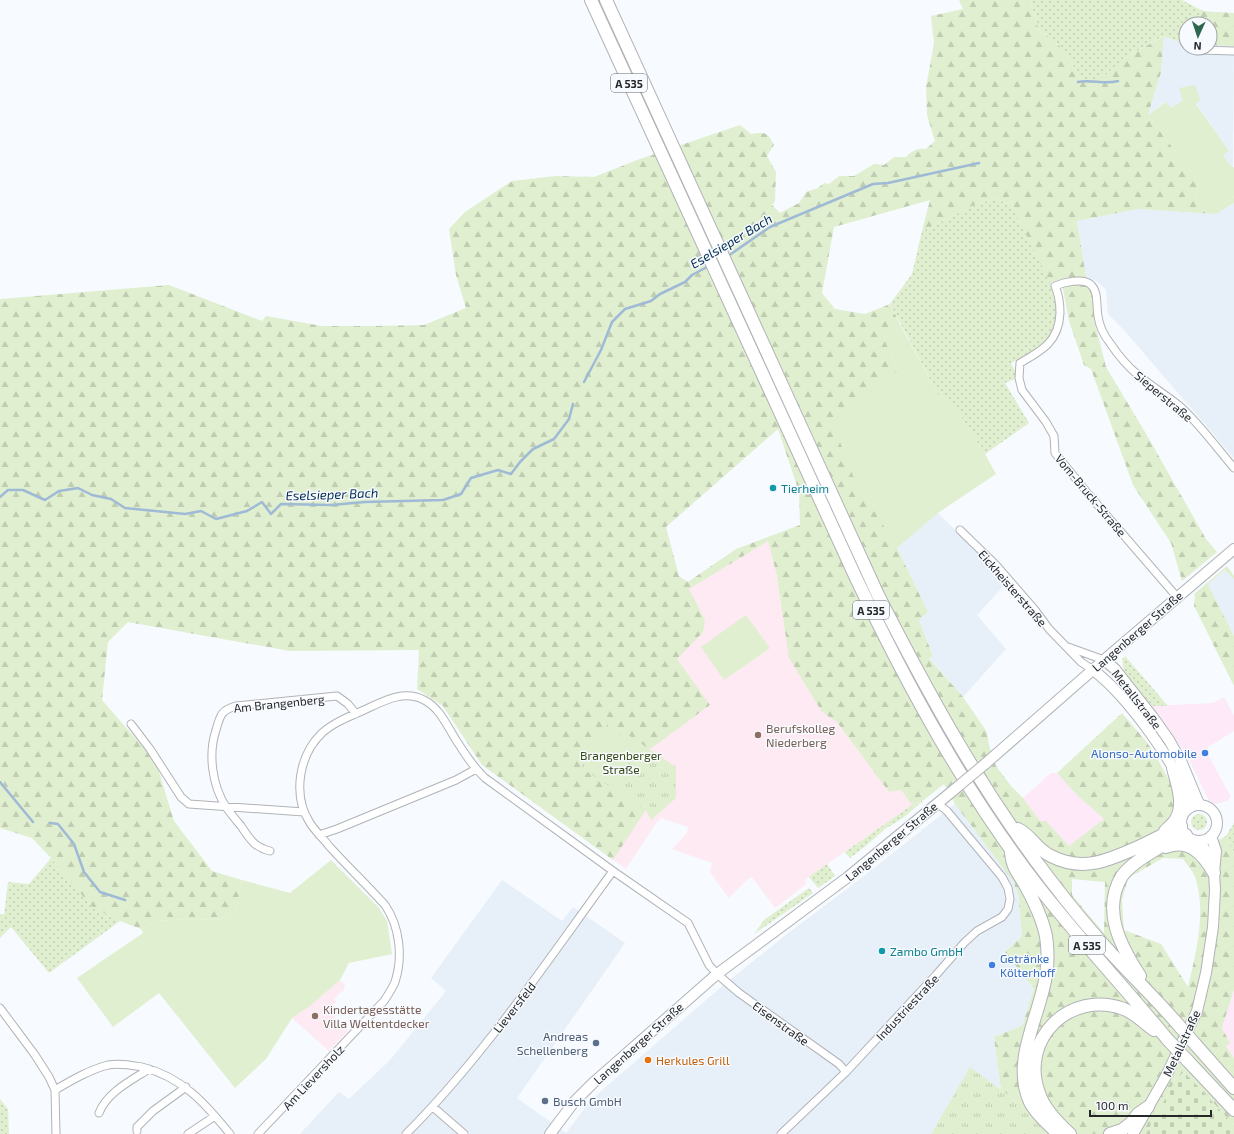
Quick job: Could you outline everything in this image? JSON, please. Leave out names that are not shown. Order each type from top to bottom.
[{"type":"highway","name":"A 535","points":[[591,0],[758,367],[886,641],[942,743],[970,790],[1045,895],[1168,1040],[1234,1110]]},
{"type":"highway","name":"A 535","points":[[606,0],[878,595],[917,672],[949,729],[1010,825],[1051,881],[1111,953],[1158,1002],[1234,1088]]},
{"type":"highway","points":[[1158,837],[1176,819],[1179,810],[1180,800],[1173,768]]},
{"type":"highway","points":[[1010,825],[1024,832],[1038,847],[1051,857],[1061,861],[1079,864],[1099,863],[1110,860],[1158,837],[1183,831]]},
{"type":"highway","points":[[1158,1002],[1121,944],[1116,931],[1113,916],[1114,900],[1122,875],[1131,866],[1183,831]]},
{"type":"highway","points":[[1150,854],[1172,845],[1186,845],[1195,849],[1207,860],[1214,873]]},
{"type":"highway","points":[[1010,848],[1013,866],[1024,883],[1041,917],[1046,936],[1048,956],[1046,975],[1027,1043],[1024,1060],[1026,1090],[1030,1102],[1036,1111],[1064,1132],[1082,1134]]},
{"type":"highway","points":[[1064,1132],[1044,1104],[1039,1094],[1034,1072],[1037,1050],[1047,1030],[1055,1021],[1075,1009],[1086,1006],[1106,1004],[1134,1014],[1168,1040]]},
{"type":"highway","points":[[1110,1134],[1122,1130],[1131,1123],[1138,1114],[1148,1107]]},
{"type":"main road","name":"Langenberger Straße","points":[[550,1134],[574,1102],[592,1083],[716,974],[848,877],[985,764],[1234,549]]},
{"type":"main road","name":"Metallstraße","points":[[1104,660],[1115,669],[1169,740],[1182,762],[1194,806]]},
{"type":"main road","name":"Metallstraße","points":[[1093,670],[1104,679],[1143,723],[1173,768],[1187,799],[1194,806]]},
{"type":"main road","points":[[1194,806],[1206,806],[1212,810],[1217,822],[1215,830],[1211,836],[1198,841],[1192,839],[1183,831],[1182,816],[1194,806]]},
{"type":"main road","name":"Metallstraße","points":[[1133,1134],[1166,1076],[1197,1011],[1206,973],[1215,890],[1214,873],[1216,851],[1211,836]]},
{"type":"main road","name":"Metallstraße","points":[[1198,841],[1208,852],[1214,873]]},
{"type":"street","points":[[1218,51],[1234,51]]},
{"type":"street","name":"Sieperstraße","points":[[1020,363],[1037,354],[1048,345],[1058,328],[1060,306],[1059,296],[1055,286],[1086,281],[1092,285],[1097,300],[1099,321],[1109,342],[1127,365],[1186,412],[1234,468]]},
{"type":"street","name":"Vom-Bruck-Straße","points":[[1020,363],[1019,378],[1022,390],[1046,422],[1054,436],[1055,453],[1089,495],[1177,597]]},
{"type":"street","name":"Eickheisterstraße","points":[[960,530],[996,565],[1035,610],[1049,629],[1066,647],[1081,662],[1093,670]]},
{"type":"street","name":"Eickheisterstraße","points":[[1066,647],[1104,660]]},
{"type":"street","points":[[476,769],[456,780],[337,829],[319,834],[310,823],[304,812],[300,780],[302,767],[309,751],[323,733],[330,727],[395,697],[401,695],[416,696],[427,701],[436,708],[476,769],[495,786],[613,872],[688,923],[709,965],[716,974]]},
{"type":"street","name":"Am Brangenberg","points":[[270,851],[260,849],[250,839],[219,794],[212,763],[215,733],[222,713],[225,710],[236,706],[337,696],[348,704],[356,714]]},
{"type":"street","points":[[131,724],[150,749],[181,797],[189,804],[304,812]]},
{"type":"street","name":"Industriestraße","points":[[781,1134],[846,1072],[964,943],[978,931],[1002,917],[1008,909],[1010,899],[1008,888],[1002,877],[947,811],[937,803]]},
{"type":"street","name":"Am Lieversholz","points":[[258,1134],[384,1001],[395,982],[398,970],[399,949],[397,930],[392,916],[385,905],[319,834]]},
{"type":"street","name":"Lieversfeld","points":[[406,1134],[433,1107],[494,1033],[538,976],[613,872]]},
{"type":"street","name":"Eisenstraße","points":[[716,974],[839,1064],[846,1072]]},
{"type":"street","points":[[0,1008],[35,1055],[49,1077],[55,1090],[56,1134]]},
{"type":"street","points":[[55,1090],[91,1071],[109,1065],[126,1064],[150,1069],[171,1078],[193,1092],[216,1116],[230,1134]]},
{"type":"street","points":[[99,1113],[102,1106],[112,1095],[128,1082],[150,1069]]},
{"type":"street","points":[[136,1131],[153,1111],[186,1088]]},
{"type":"street","points":[[433,1107],[464,1134]]},
{"type":"street","points":[[188,1134],[216,1116]]},
{"type":"shaded area","points":[[1164,36],[1178,41],[1178,56],[1218,56],[1218,45],[1234,46],[1233,168],[1223,156],[1229,151],[1196,103],[1183,100],[1171,108],[1165,102],[1148,115],[1161,72]]},
{"type":"shaded area","points":[[1234,203],[1234,458],[1123,329],[1108,314],[1106,290],[1098,282],[1086,276],[1077,221],[1138,209],[1216,214]]},
{"type":"shaded area","points":[[938,513],[1007,582],[977,615],[1006,649],[963,697],[929,657],[933,655],[919,620],[928,612],[897,548]]},
{"type":"shaded area","name":"Berufskolleg Niederberg","points":[[768,541],[777,576],[822,712],[837,722],[889,792],[901,790],[912,805],[805,880],[806,884],[775,908],[752,877],[729,898],[710,872],[712,863],[672,849],[687,833],[688,827],[661,818],[656,823],[626,869],[558,820],[581,768],[638,758],[677,659],[705,620],[688,589]]},
{"type":"shaded area","points":[[1225,570],[1234,579],[1234,636],[1208,584]]},
{"type":"shaded area","points":[[1224,697],[1234,716],[1234,731],[1208,747],[1209,757],[1231,797],[1227,801],[1211,805],[1187,755],[1152,706],[1213,703]]},
{"type":"shaded area","points":[[1051,773],[1057,773],[1077,795],[1104,819],[1069,846],[1046,821],[1040,821],[1023,798]]},
{"type":"shaded area","points":[[955,804],[1012,880],[1018,893],[1022,936],[1005,952],[1034,989],[1022,1026],[994,1037],[1001,1090],[970,1068],[931,1134],[300,1134],[339,1092],[349,1099],[391,1059],[446,991],[431,978],[502,880],[562,921],[573,907],[625,943],[517,1098],[566,1133],[592,1099],[721,987]]},
{"type":"shaded area","name":"Kindertagesstätte Villa Weltentdecker","points":[[340,980],[345,985],[343,992],[342,991],[334,999],[336,1001],[333,1005],[340,1011],[334,1018],[348,1031],[329,1051],[292,1018],[310,1006]]},
{"type":"shaded area","points":[[1234,989],[1234,1058],[1226,1045],[1230,1043],[1222,1028]]},
{"type":"green space","points":[[959,0],[1030,0],[1038,28],[1063,49],[1080,77],[1092,86],[1125,58],[1164,36],[1161,72],[1148,115],[1199,183],[1195,198],[1218,209],[1234,196],[1234,203],[1216,214],[1138,209],[1077,221],[1086,276],[1092,290],[1094,319],[1106,367],[1206,539],[1217,552],[1182,581],[1171,543],[1133,485],[1091,369],[1084,365],[1069,321],[1061,279],[1050,283],[1011,204],[994,199],[976,204],[922,231],[930,200],[834,227],[822,293],[835,309],[865,314],[890,304],[901,326],[884,339],[899,370],[897,548],[928,612],[919,620],[933,656],[929,658],[963,697],[987,732],[989,745],[996,766],[1040,821],[1046,821],[1069,846],[1104,819],[1077,795],[1057,773],[1122,713],[1146,741],[1175,791],[1174,806],[1168,821],[1194,854],[1226,836],[1234,855],[1234,989],[1222,1028],[1230,1043],[1226,1046],[1234,1058],[1234,1125],[1184,1072],[1176,1079],[1146,1134],[1049,1134],[1030,1111],[1001,1090],[994,1037],[1022,1026],[1034,989],[1005,952],[1022,936],[1018,893],[1012,880],[955,804],[944,784],[924,800],[912,805],[901,790],[889,792],[837,722],[822,712],[789,658],[777,576],[768,541],[689,589],[705,620],[703,632],[677,659],[710,705],[638,758],[653,799],[613,860],[482,765],[443,706],[417,689],[419,650],[290,651],[128,622],[108,642],[102,700],[156,762],[174,821],[212,871],[242,880],[236,911],[218,920],[191,919],[157,921],[141,929],[120,921],[92,907],[51,858],[32,838],[0,828],[0,299],[169,285],[262,321],[266,316],[322,326],[424,325],[466,308],[456,275],[449,229],[465,212],[512,181],[555,176],[594,177],[637,160],[740,125],[751,134],[763,133],[767,135],[774,145],[767,156],[776,172],[775,201],[772,205],[780,213],[799,203],[806,192],[818,188],[824,183],[829,184],[839,176],[854,176],[874,164],[884,165],[894,157],[906,157],[915,150],[926,149],[935,141],[927,115],[926,87],[934,43],[931,16],[963,9]],"holes":[[[778,429],[799,492],[800,525],[736,549],[688,582],[679,576],[666,527]],[[1163,858],[1183,859],[1194,874],[1199,893],[1200,920],[1197,947],[1188,987],[1161,944],[1124,930],[1122,900],[1128,878]],[[1072,879],[1105,882],[1104,933],[1072,895]]]},
{"type":"green space","points":[[1030,0],[1182,0],[1205,12],[1202,11],[1199,16],[1178,16],[1178,41],[1163,36],[1125,58],[1092,87],[1080,77],[1063,49],[1038,28]]},
{"type":"green space","points":[[1202,11],[1234,13],[1234,46],[1218,45],[1218,16],[1199,16]]},
{"type":"green space","points":[[1195,85],[1200,100],[1196,104],[1229,151],[1223,156],[1233,168],[1234,167],[1234,196],[1218,209],[1201,205],[1195,198],[1199,183],[1148,115],[1166,102],[1171,108],[1183,100],[1179,88]]},
{"type":"green space","points":[[994,199],[1011,204],[1056,293],[1058,316],[1051,338],[1036,351],[1011,363],[1016,373],[1015,379],[1005,383],[1029,423],[985,454],[951,401],[939,396],[890,304],[912,274],[922,231],[976,204]]},
{"type":"green space","points":[[901,326],[939,396],[951,401],[996,474],[938,513],[897,548],[853,476],[832,421],[899,370],[884,339]]},
{"type":"green space","points":[[1227,566],[1234,576],[1234,579],[1225,570],[1208,584],[1234,636],[1234,686],[1194,606],[1194,594]]},
{"type":"green space","points":[[746,615],[770,648],[724,680],[701,647]]},
{"type":"green space","points":[[1125,656],[1168,706],[1152,706],[1124,671],[1122,659]]},
{"type":"green space","name":"Brangenberger Straße","points":[[609,722],[676,767],[676,798],[651,820],[646,810],[581,768]]},
{"type":"green space","points":[[611,729],[639,747],[613,787],[585,769]]},
{"type":"green space","points":[[924,800],[903,818],[885,829],[850,858],[845,852],[912,805]]},
{"type":"green space","points":[[1196,814],[1202,814],[1207,819],[1205,828],[1202,830],[1196,830],[1191,825],[1191,819]]},
{"type":"green space","points":[[1234,823],[1234,855],[1226,836]]},
{"type":"green space","points":[[51,858],[92,907],[120,921],[49,973],[11,927],[0,938],[0,914],[4,915],[8,882],[29,884]]},
{"type":"green space","points":[[331,860],[379,908],[387,921],[392,954],[349,963],[340,980],[310,1006],[292,1018],[266,1059],[235,1088],[159,993],[113,1027],[77,978],[143,933],[141,929],[157,921],[191,919],[218,920],[236,911],[242,880],[290,893]]},
{"type":"green space","points":[[827,864],[835,876],[818,888],[809,877]]},
{"type":"green space","points":[[809,888],[813,893],[754,934],[764,920]]},
{"type":"green space","points":[[970,1067],[1030,1111],[1049,1134],[931,1134]]},
{"type":"green space","points":[[1184,1072],[1234,1125],[1234,1134],[1146,1134],[1176,1079]]},
{"type":"green space","points":[[0,1099],[8,1109],[9,1134],[0,1134]]},
{"type":"waterway","name":"Eselsieper Bach","points":[[1078,82],[1118,81]]},
{"type":"waterway","name":"Eselsieper Bach","points":[[728,256],[770,227],[873,184],[888,183],[979,163]]},
{"type":"waterway","name":"Eselsieper Bach","points":[[584,382],[601,350],[612,322],[625,309],[651,301],[660,294],[685,282],[692,275],[709,266]]},
{"type":"waterway","name":"Eselsieper Bach","points":[[0,497],[8,490],[23,490],[45,500],[59,491],[78,488],[92,495],[111,499],[125,508],[185,514],[201,511],[216,519],[247,511],[262,502],[271,514],[281,504],[331,505],[365,502],[443,500],[461,494],[471,478],[498,470],[511,474],[533,449],[554,439],[569,419],[573,404]]},
{"type":"waterway","points":[[0,782],[33,822]]},
{"type":"waterway","points":[[50,823],[58,824],[74,844],[84,872],[100,892],[125,900]]},
{"type":"place","name":"Tierheim","points":[[773,488]]},
{"type":"place","name":"Berufskolleg Niederberg","points":[[758,735]]},
{"type":"place","name":"Alonso-Automobile","points":[[1205,753]]},
{"type":"place","name":"Zambo GmbH","points":[[882,951]]},
{"type":"place","name":"Getränke Költerhoff","points":[[992,965]]},
{"type":"place","name":"Kindertagesstätte Villa Weltentdecker","points":[[315,1016]]},
{"type":"place","name":"Andreas Schellenberg","points":[[596,1043]]},
{"type":"place","name":"Herkules Grill","points":[[648,1060]]},
{"type":"place","name":"Busch GmbH","points":[[545,1101]]}]
